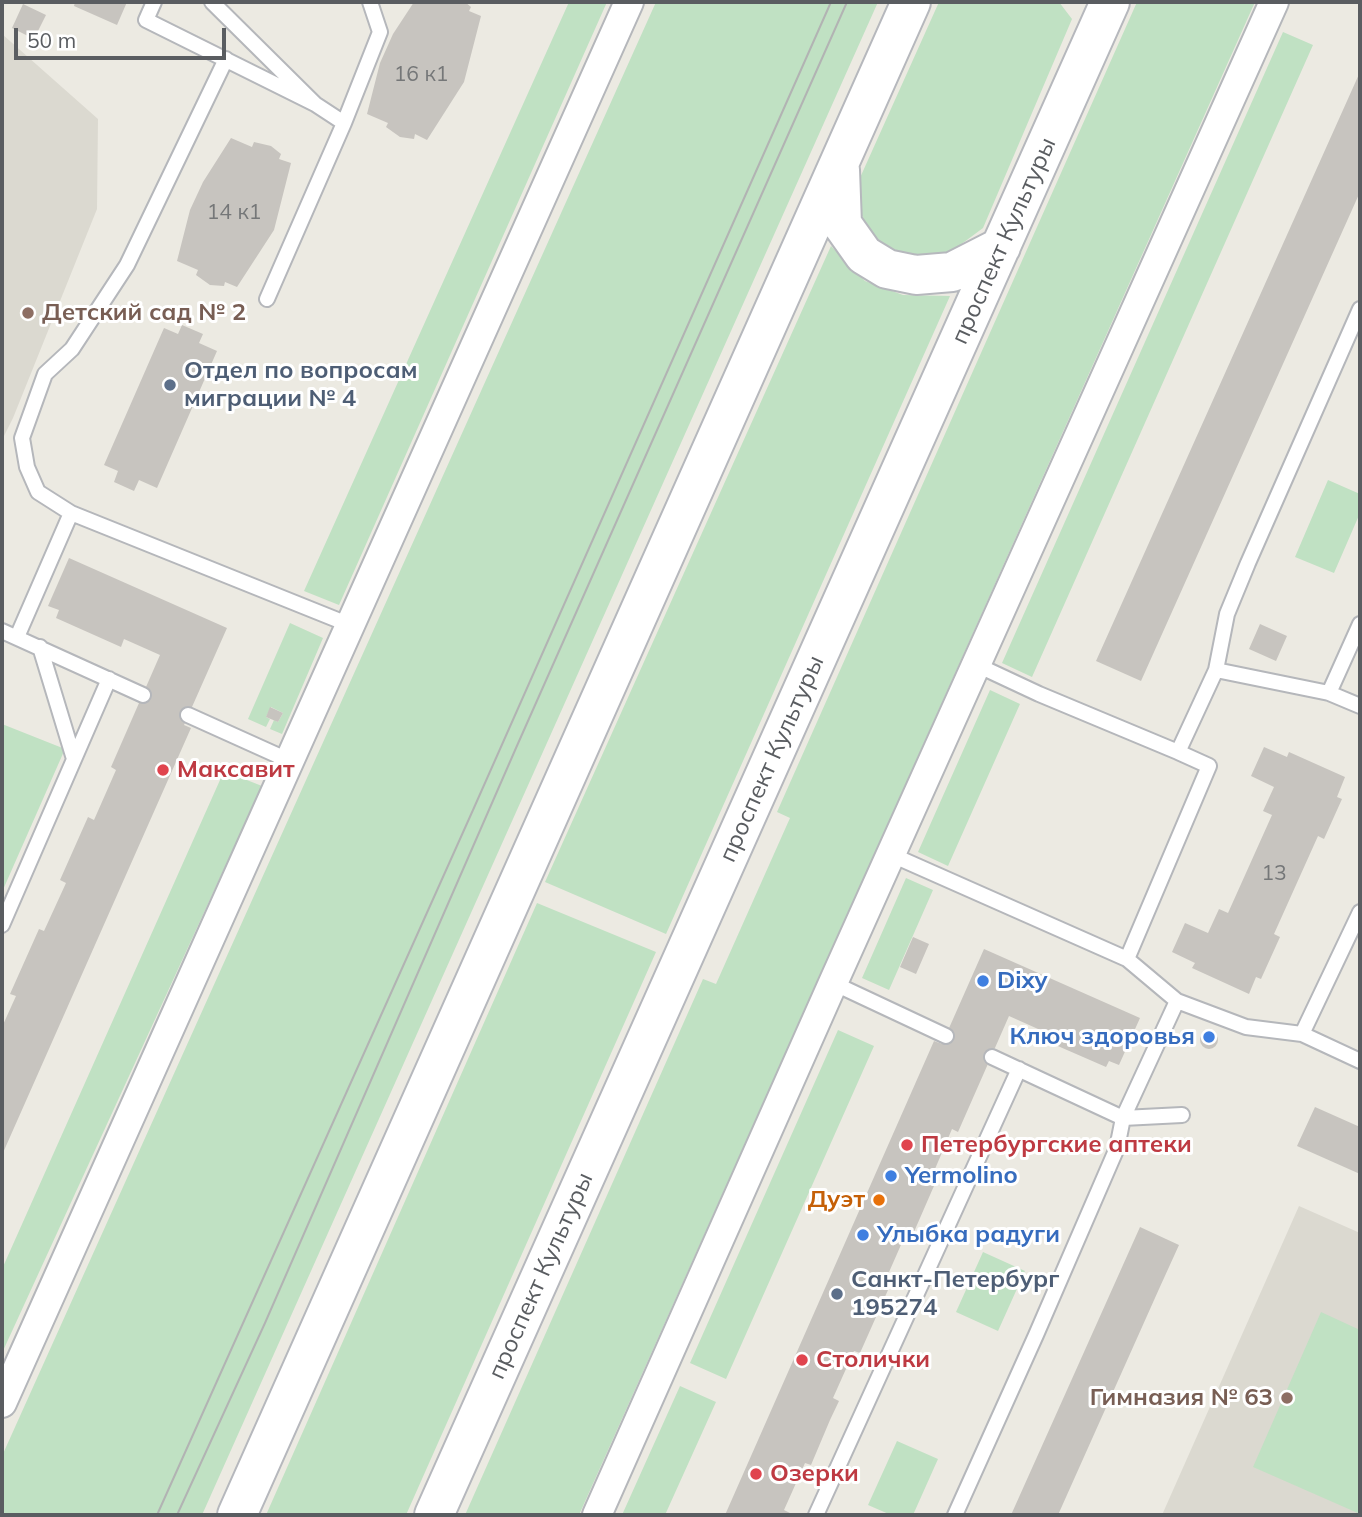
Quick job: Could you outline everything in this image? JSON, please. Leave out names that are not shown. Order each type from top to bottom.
[{"type":"main road","points":[[237,1515],[911,2]]},
{"type":"main road","name":"проспект Культуры","points":[[434,1515],[1001,247],[1102,7]]},
{"type":"main road","points":[[840,161],[842,223],[864,255],[887,270],[916,275],[952,272],[1001,247]]},
{"type":"street","points":[[2,1403],[629,2]]},
{"type":"street","points":[[597,1515],[832,983],[892,855],[1274,2]]},
{"type":"lane","points":[[154,2],[146,20],[315,104],[344,123]]},
{"type":"lane","points":[[212,2],[315,104]]},
{"type":"lane","points":[[267,299],[344,123],[380,32],[370,2]]},
{"type":"lane","points":[[226,59],[127,265],[72,349],[45,374],[22,438],[27,467],[38,492],[71,513],[350,625]]},
{"type":"lane","points":[[1178,752],[1216,670],[1227,614],[1360,309]]},
{"type":"lane","points":[[17,637],[71,513]]},
{"type":"lane","points":[[1329,693],[1360,624]]},
{"type":"lane","points":[[2,631],[142,695]]},
{"type":"lane","points":[[40,647],[74,759]]},
{"type":"lane","points":[[977,665],[1209,766],[1127,959]]},
{"type":"lane","points":[[1216,670],[1329,693],[1360,706]]},
{"type":"lane","points":[[2,925],[109,679]]},
{"type":"lane","points":[[188,715],[290,761]]},
{"type":"lane","points":[[892,855],[1127,959],[1177,1001],[1246,1027],[1302,1034],[1360,1061]]},
{"type":"lane","points":[[1302,1034],[1360,912]]},
{"type":"lane","points":[[832,983],[946,1036]]},
{"type":"lane","points":[[955,1515],[1117,1148],[1123,1118],[1177,1001]]},
{"type":"lane","points":[[992,1056],[1123,1118],[1182,1115]]},
{"type":"lane","points":[[816,1515],[1019,1069]]},
{"type":"shaded area","name":"Детский сад № 2","points":[[2,34],[98,119],[97,209],[2,440]]},
{"type":"shaded area","name":"Гимназия № 63","points":[[1299,1206],[1360,1233],[1360,1515],[1162,1515]]},
{"type":"green space","points":[[569,2],[607,2],[339,605],[304,591]]},
{"type":"green space","points":[[656,2],[878,2],[202,1515],[2,1515],[2,1456]]},
{"type":"green space","points":[[939,2],[1059,2],[1072,19],[983,228],[944,257],[915,261],[883,247],[868,228],[856,203],[859,180]]},
{"type":"green space","points":[[1137,2],[1255,2],[579,1515],[465,1515],[703,979],[716,984],[790,818],[777,812]]},
{"type":"green space","points":[[1283,32],[1313,45],[1032,677],[1002,663]]},
{"type":"green space","points":[[831,246],[865,281],[903,295],[950,296],[666,934],[545,882]]},
{"type":"green space","points":[[1328,480],[1360,494],[1360,513],[1334,573],[1295,557]]},
{"type":"green space","points":[[290,623],[323,638],[282,734],[270,729],[274,720],[278,722],[283,713],[271,707],[266,717],[270,719],[266,727],[248,719]]},
{"type":"green space","points":[[990,690],[1020,704],[948,866],[918,852]]},
{"type":"green space","points":[[2,724],[65,749],[2,892]]},
{"type":"green space","points":[[224,771],[262,786],[2,1353],[2,1269]]},
{"type":"green space","points":[[906,878],[933,890],[889,990],[862,978]]},
{"type":"green space","points":[[537,903],[656,952],[406,1515],[266,1515]]},
{"type":"green space","points":[[838,1030],[874,1046],[726,1379],[690,1363]]},
{"type":"green space","points":[[983,1252],[1025,1271],[998,1331],[956,1312]]},
{"type":"green space","points":[[1321,1312],[1360,1330],[1360,1514],[1253,1467]]},
{"type":"green space","points":[[680,1386],[716,1402],[665,1515],[622,1515]]},
{"type":"green space","points":[[897,1441],[938,1459],[913,1515],[891,1515],[868,1505]]},
{"type":"building","points":[[75,2],[127,2],[117,25],[74,6]]},
{"type":"building","points":[[414,2],[465,2],[471,7],[469,11],[481,16],[464,82],[427,140],[415,134],[414,139],[400,137],[386,127],[388,123],[367,114],[380,63],[393,34]]},
{"type":"building","points":[[23,4],[46,15],[34,39],[12,28]]},
{"type":"building","points":[[1360,72],[1360,192],[1141,681],[1096,661]]},
{"type":"building","points":[[231,138],[252,147],[254,142],[271,146],[281,154],[279,159],[291,163],[274,230],[237,287],[225,282],[224,286],[210,285],[196,275],[198,270],[177,261],[190,210],[203,182]]},
{"type":"building","name":"Отдел по вопросам миграции № 4","points":[[182,325],[203,334],[199,343],[217,351],[157,488],[139,480],[134,491],[114,482],[118,471],[104,465],[164,328],[178,334]]},
{"type":"building","points":[[69,558],[227,628],[184,725],[191,728],[2,1155],[2,1027],[16,996],[10,994],[39,929],[44,931],[66,883],[60,880],[88,817],[94,820],[116,770],[111,767],[160,655],[124,639],[121,647],[56,618],[59,610],[48,606]]},
{"type":"building","points":[[1260,624],[1287,636],[1276,661],[1249,649]]},
{"type":"building","points":[[270,707],[283,713],[278,722],[266,717]]},
{"type":"building","points":[[1264,747],[1287,757],[1289,752],[1345,777],[1337,797],[1342,799],[1324,839],[1318,836],[1274,934],[1280,937],[1261,979],[1256,977],[1249,994],[1192,968],[1195,963],[1172,952],[1185,923],[1208,933],[1219,909],[1228,913],[1272,815],[1263,811],[1274,787],[1251,776]]},
{"type":"building","points":[[913,937],[929,944],[916,974],[900,967]]},
{"type":"building","points":[[984,949],[1140,1018],[1119,1065],[1109,1061],[1106,1067],[1044,1040],[1047,1033],[1009,1016],[958,1132],[952,1129],[932,1176],[937,1179],[910,1241],[904,1238],[882,1288],[888,1290],[860,1353],[854,1351],[833,1398],[839,1401],[811,1465],[805,1463],[784,1510],[790,1513],[789,1515],[725,1515],[934,1041],[942,1044]]},
{"type":"building","name":"Ключ здоровья","points":[[1209,1031],[1215,1034],[1218,1040],[1215,1046],[1209,1049],[1203,1046],[1200,1040],[1203,1034]]},
{"type":"building","points":[[1315,1107],[1360,1127],[1360,1174],[1297,1146]]},
{"type":"building","points":[[1140,1227],[1179,1245],[1058,1515],[1011,1515]]},
{"type":"tram line","points":[[157,1515],[831,2]]},
{"type":"tram line","points":[[177,1515],[265,1323],[516,748],[847,2]]},
{"type":"place","name":"Детский сад № 2","points":[[28,313]]},
{"type":"place","name":"Отдел по вопросам миграции № 4","points":[[170,385]]},
{"type":"place","name":"Максавит","points":[[163,770]]},
{"type":"place","name":"Dixy","points":[[983,981]]},
{"type":"place","name":"Ключ здоровья","points":[[1209,1037]]},
{"type":"place","name":"Петербургские аптеки","points":[[907,1145]]},
{"type":"place","name":"Yermolino","points":[[891,1176]]},
{"type":"place","name":"Дуэт","points":[[879,1200]]},
{"type":"place","name":"Улыбка радуги","points":[[863,1235]]},
{"type":"place","name":"Санкт-Петербург 195274","points":[[837,1294]]},
{"type":"place","name":"Столички","points":[[802,1360]]},
{"type":"place","name":"Гимназия № 63","points":[[1287,1398]]},
{"type":"place","name":"Озерки","points":[[756,1474]]}]
